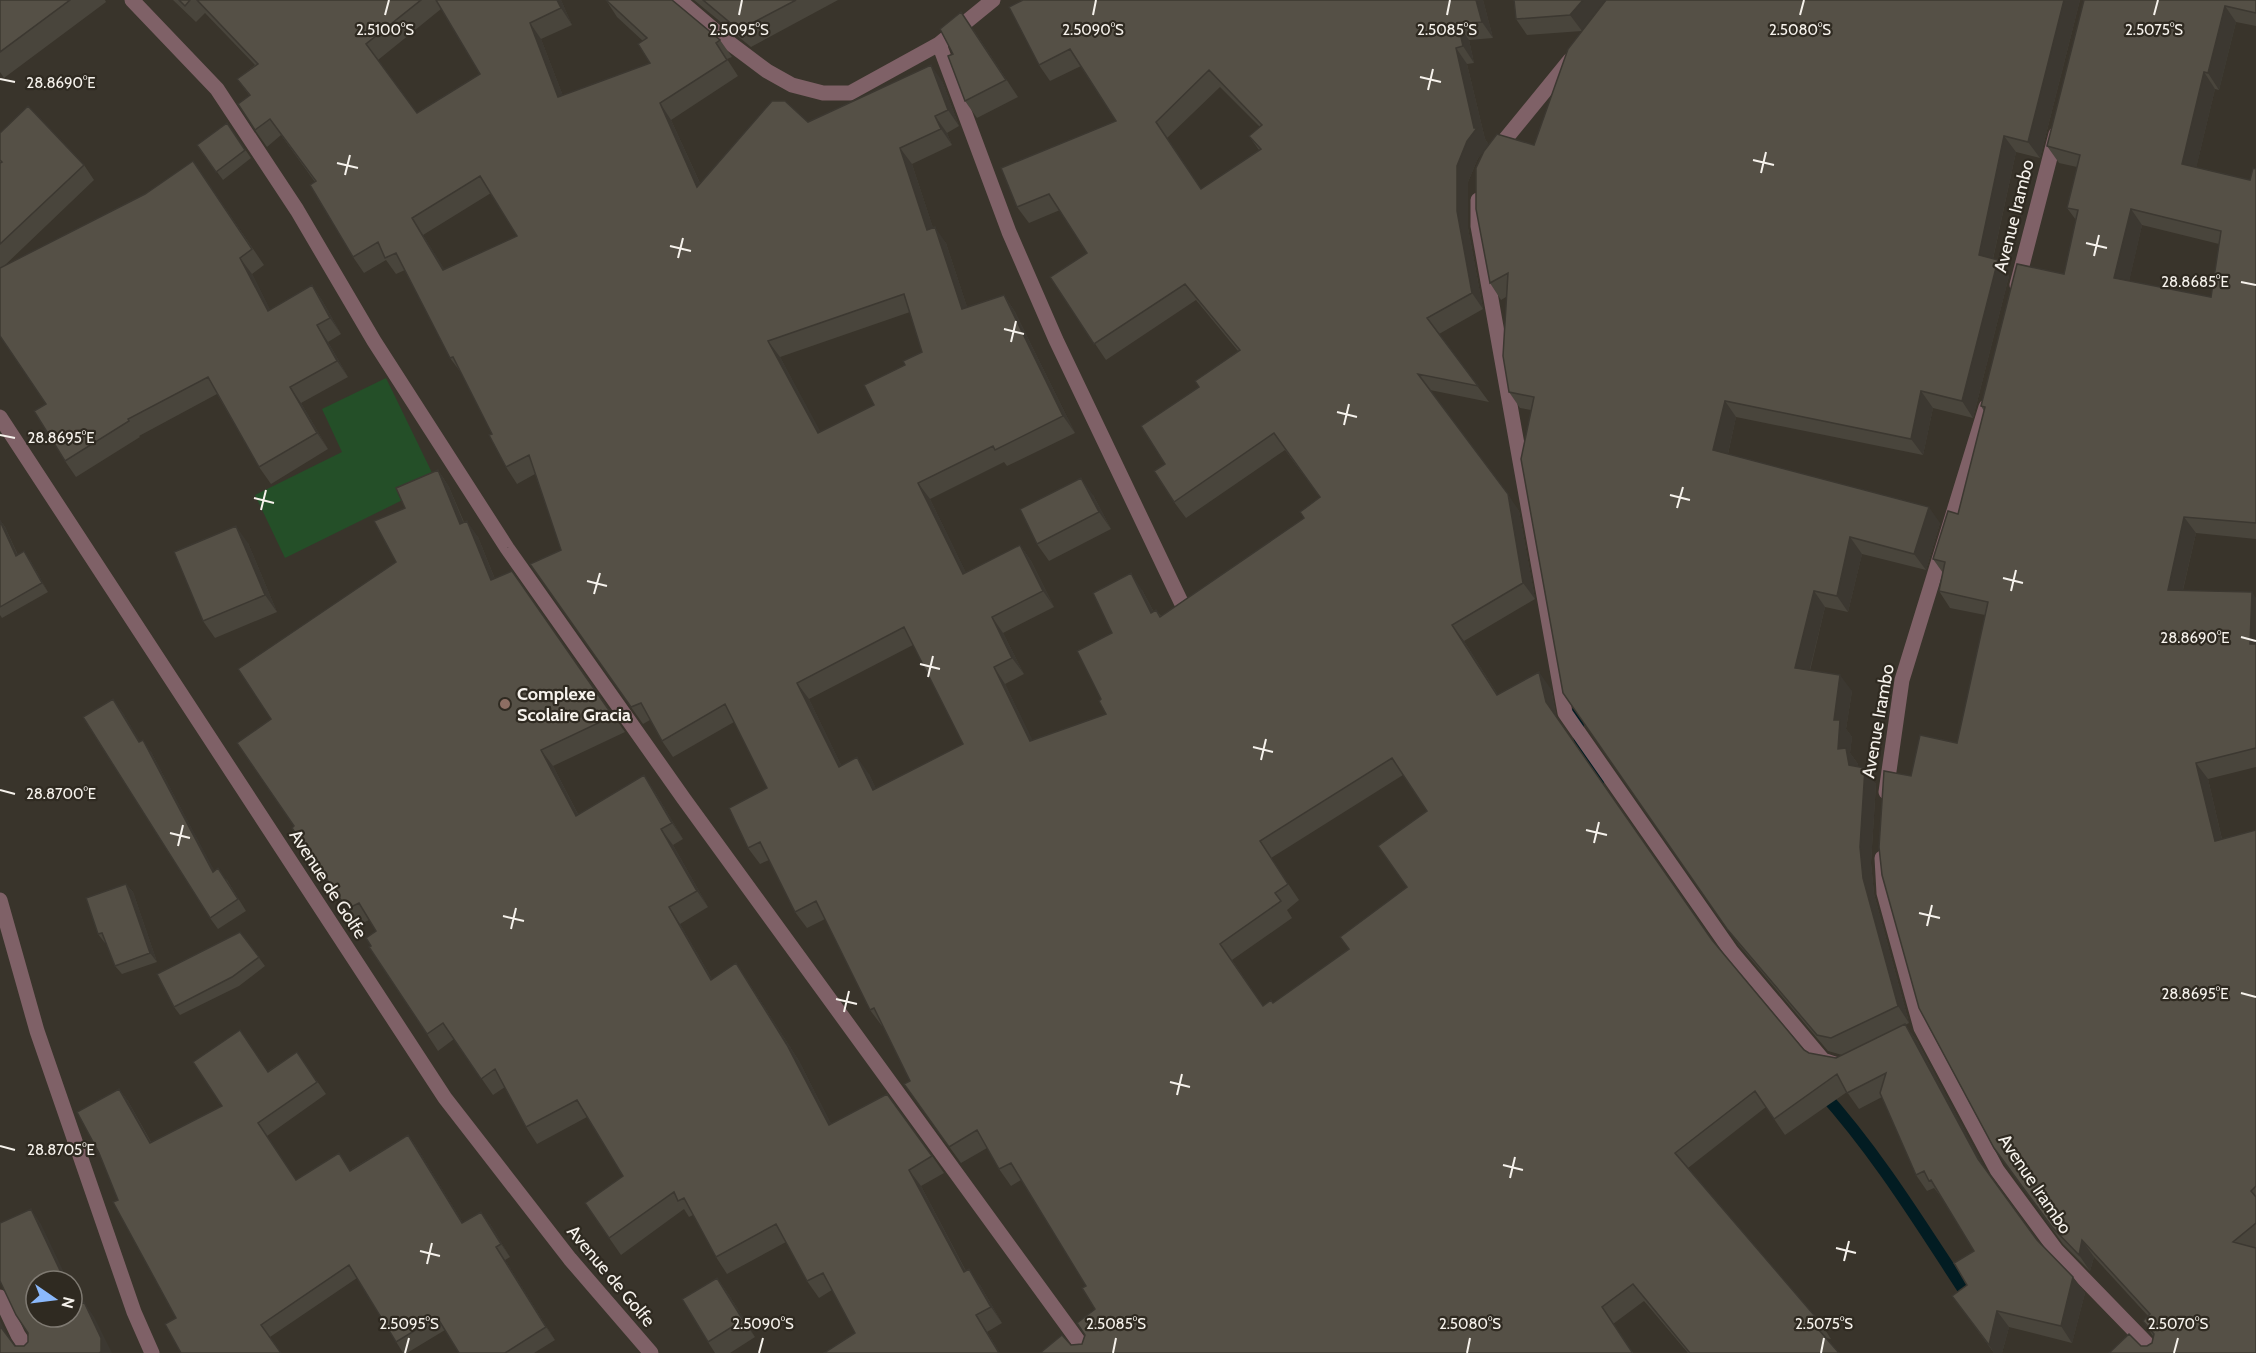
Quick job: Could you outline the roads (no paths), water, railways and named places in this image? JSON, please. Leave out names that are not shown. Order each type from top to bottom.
[{"type":"street","points":[[132,0],[217,89],[297,210],[374,341],[507,548],[684,799],[768,911],[941,1155],[1087,1353]]},
{"type":"street","points":[[679,0],[767,71],[792,85],[823,93],[850,93],[939,44],[993,0]]},
{"type":"street","points":[[939,44],[1009,232],[1056,340],[1181,602]]},
{"type":"street","points":[[1487,162],[1583,45]]},
{"type":"street","name":"Avenue Irambo","points":[[2013,301],[2059,121]]},
{"type":"street","points":[[1478,182],[1478,226],[1565,713],[1739,960],[1823,1060],[1844,1065],[1854,1060]]},
{"type":"street","name":"Avenue Irambo","points":[[1885,807],[1886,784],[1902,680],[1990,392]]},
{"type":"street","name":"Avenue de Golfe","points":[[0,417],[445,1098],[570,1259],[651,1353]]},
{"type":"street","name":"Avenue Irambo","points":[[1884,841],[1881,864],[1884,893],[1917,1030],[2004,1179],[2056,1250],[2156,1353]]},
{"type":"street","points":[[0,900],[37,1031],[134,1312],[152,1353]]},
{"type":"street","points":[[0,1297],[18,1335],[30,1353]]},
{"type":"waterway","points":[[1581,698],[1577,721],[1578,732],[1598,781]]},
{"type":"waterway","points":[[1821,1091],[1882,1167],[1971,1301]]},
{"type":"place","name":"Complexe Scolaire Gracia","points":[[505,704]]}]
